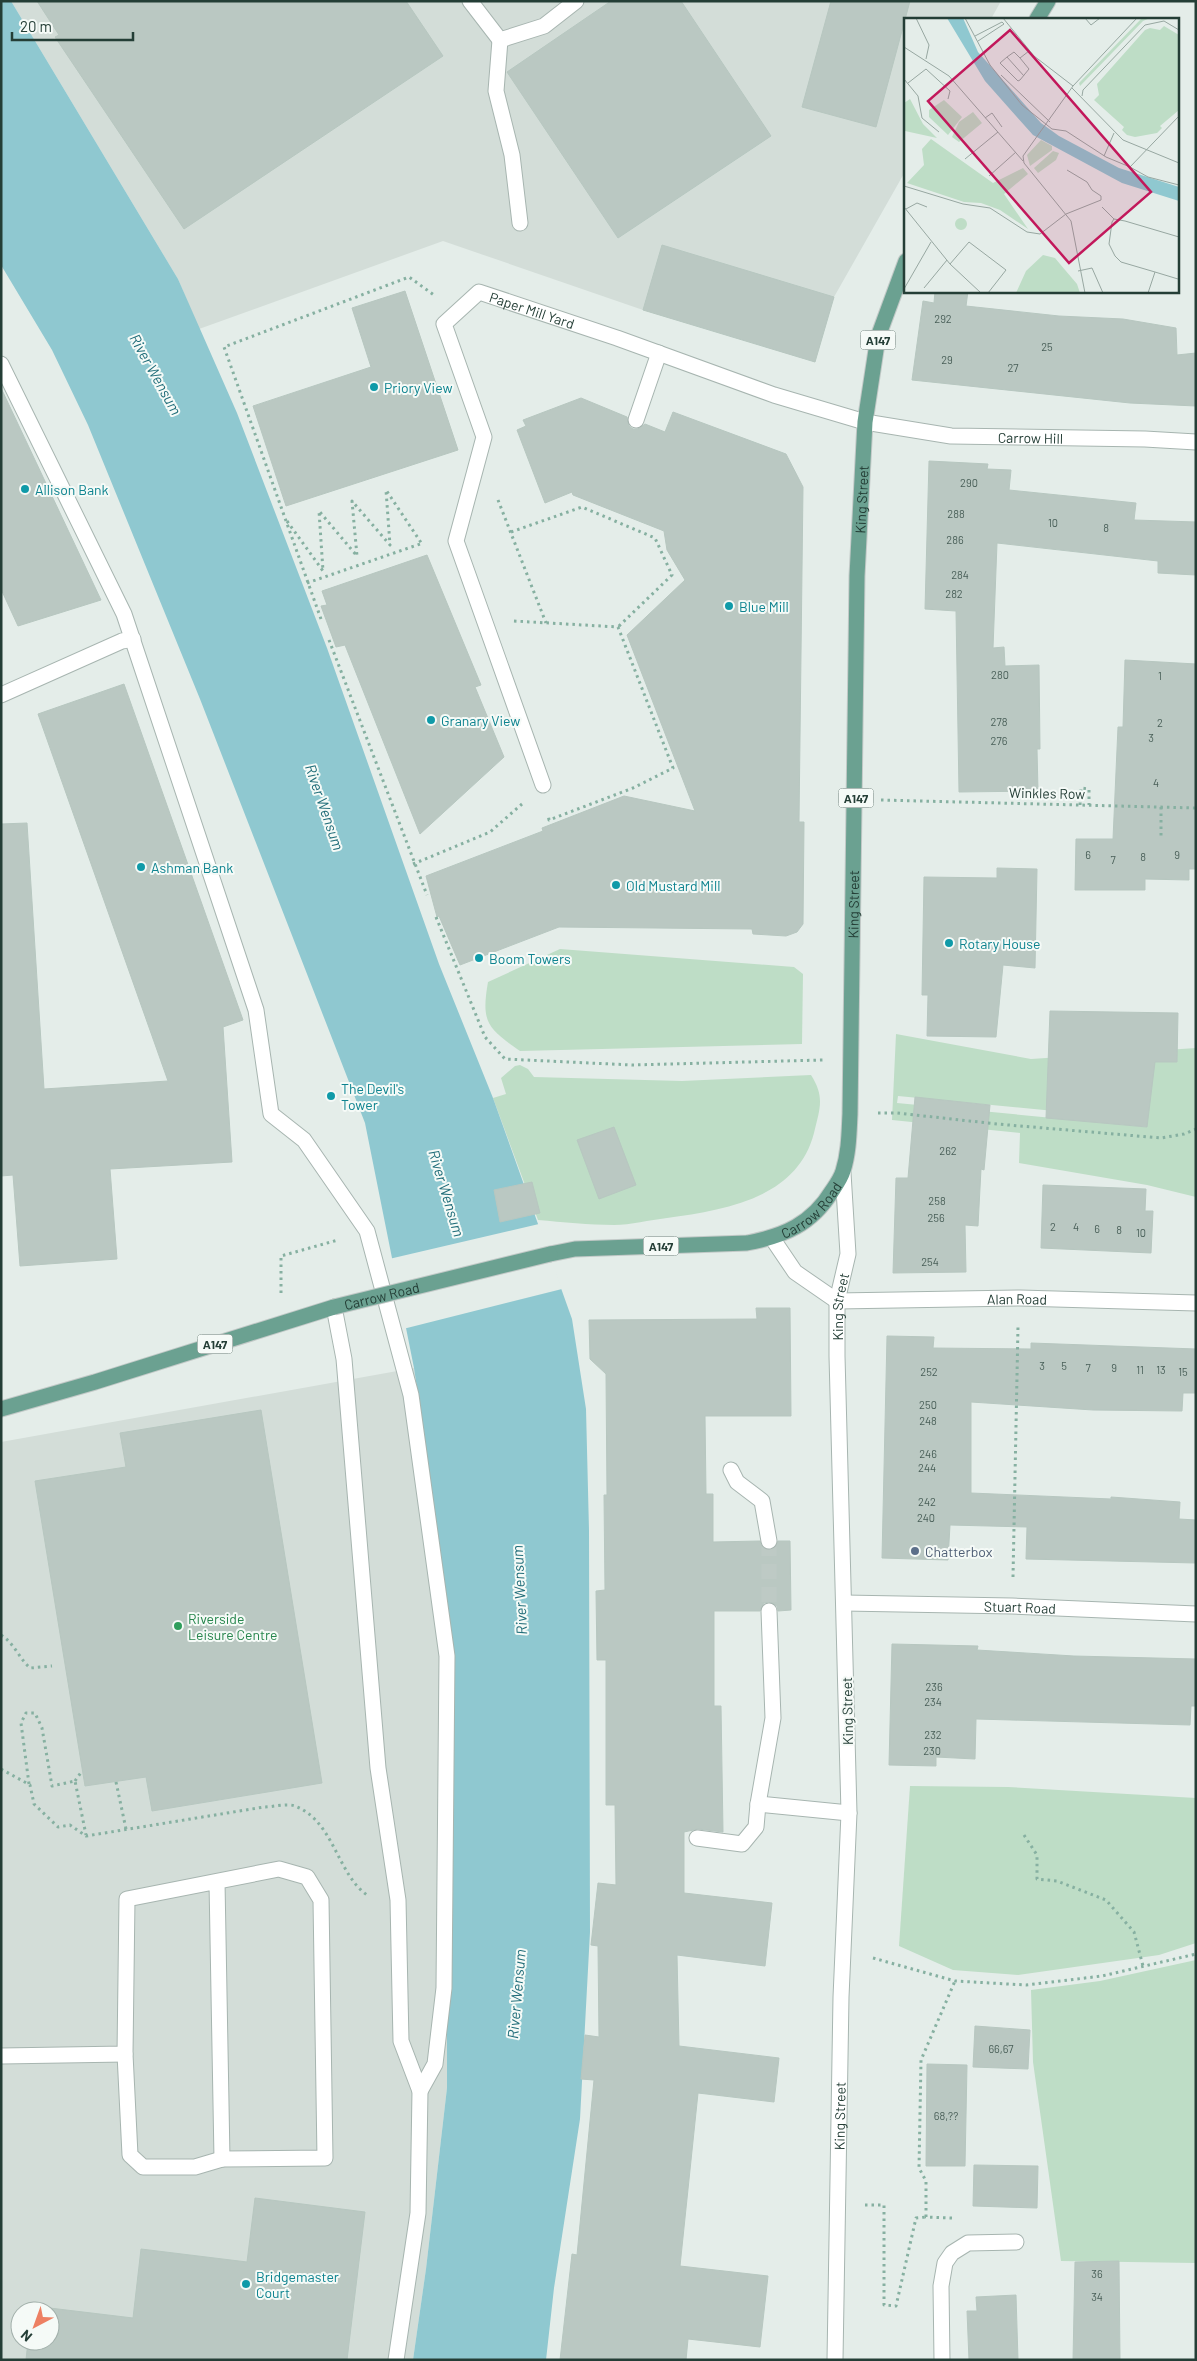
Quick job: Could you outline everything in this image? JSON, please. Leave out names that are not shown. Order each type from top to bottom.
[{"type":"main road","points":[[1038,18],[1048,1]]},
{"type":"main road","name":"King Street","points":[[843,1172],[848,1151],[851,1059],[857,576],[865,422],[878,337],[904,266]]},
{"type":"main road","name":"Carrow Road","points":[[1,1409],[95,1382],[334,1307],[550,1254],[575,1249],[747,1244],[772,1238],[805,1223],[825,1203],[843,1172]]},
{"type":"street","points":[[470,1],[500,40],[496,91],[512,155],[520,223]]},
{"type":"street","points":[[500,40],[544,26],[576,1]]},
{"type":"street","name":"Paper Mill Yard","points":[[543,785],[456,541],[484,438],[444,324],[479,292],[659,353],[774,395],[865,422]]},
{"type":"street","points":[[636,420],[659,353]]},
{"type":"street","points":[[1,364],[124,614],[256,1010],[271,1114],[304,1140],[367,1231],[412,1395],[447,1656],[444,1988],[434,2064],[420,2091]]},
{"type":"street","name":"Carrow Hill","points":[[865,422],[951,436],[1146,439],[1196,442]]},
{"type":"street","points":[[1,695],[122,641],[133,639]]},
{"type":"street","name":"King Street","points":[[835,2360],[841,1998],[849,1813],[837,1301],[848,1254],[843,1172]]},
{"type":"street","name":"Carrow Road","points":[[772,1238],[795,1272],[837,1301]]},
{"type":"street","name":"Alan Road","points":[[837,1301],[1020,1298],[1196,1303]]},
{"type":"street","points":[[334,1307],[344,1359],[378,1768],[398,1900],[401,2040],[420,2091],[418,2213],[396,2360]]},
{"type":"street","points":[[731,1470],[737,1482],[762,1501],[769,1541]]},
{"type":"street","name":"Stuart Road","points":[[844,1603],[1012,1606],[1196,1614]]},
{"type":"street","points":[[697,1838],[742,1844],[756,1826],[773,1718],[769,1611]]},
{"type":"street","points":[[758,1804],[849,1813]]},
{"type":"street","points":[[279,1869],[307,1878],[321,1900],[326,2158],[222,2159],[195,2166],[143,2168],[130,2154],[125,2054],[127,1899],[279,1869]]},
{"type":"street","points":[[217,1882],[222,2159]]},
{"type":"street","points":[[1,2056],[125,2054]]},
{"type":"street","points":[[942,2360],[941,2286],[945,2263],[952,2253],[968,2243],[1016,2242]]},
{"type":"path","points":[[321,619],[224,347],[410,277],[458,312]]},
{"type":"path","points":[[285,518],[324,571],[319,511],[357,556],[352,501],[390,545],[386,490],[422,544],[308,583]]},
{"type":"path","points":[[497,497],[546,623]]},
{"type":"path","points":[[484,620],[618,627],[672,575],[655,538],[582,507],[511,532]]},
{"type":"path","points":[[543,785],[549,820],[633,788],[673,768],[618,627]]},
{"type":"path","points":[[329,640],[413,864],[427,895]]},
{"type":"path","points":[[413,864],[490,832],[543,785]]},
{"type":"path","points":[[1080,805],[1081,788],[1090,789],[1089,805]]},
{"type":"path","name":"Winkles Row","points":[[898,801],[1196,808]]},
{"type":"path","points":[[1161,807],[1161,838]]},
{"type":"path","points":[[436,917],[485,1036],[505,1059],[632,1065],[851,1059]]},
{"type":"path","points":[[897,1113],[997,1124],[1161,1138],[1174,1137],[1196,1129]]},
{"type":"path","points":[[282,1323],[281,1256],[337,1240]]},
{"type":"path","points":[[1012,1606],[1020,1298]]},
{"type":"path","points":[[1,1635],[14,1647],[23,1662],[30,1668],[52,1666]]},
{"type":"path","points":[[82,1771],[75,1781],[52,1786],[42,1728],[35,1713],[26,1712],[21,1723],[34,1804],[58,1827],[70,1825],[86,1836],[264,1807],[294,1805],[313,1818],[337,1850],[356,1887],[376,1900],[398,1900]]},
{"type":"path","points":[[1,1769],[30,1785]]},
{"type":"path","points":[[75,1781],[86,1836]]},
{"type":"path","points":[[116,1782],[126,1829]]},
{"type":"path","points":[[1024,1834],[1036,1855],[1037,1879],[1057,1881],[1106,1900],[1134,1932],[1143,1966]]},
{"type":"path","points":[[872,1958],[955,1981],[1026,1985],[1102,1976],[1196,1954]]},
{"type":"path","points":[[926,2217],[926,2181],[919,2168],[921,2060],[955,1981]]},
{"type":"path","points":[[837,2204],[884,2205],[884,2305],[896,2306],[916,2218],[952,2217],[952,2253]]},
{"type":"shaded area","points":[[11,1],[1001,1],[992,18],[904,18],[904,174],[834,297],[815,362],[643,310],[443,241],[199,329],[178,279]]},
{"type":"shaded area","points":[[414,1368],[428,1464],[447,1657],[447,2088],[426,2269],[413,2360],[1,2360],[1,1442]]},
{"type":"green space","points":[[560,949],[794,967],[803,974],[802,1044],[520,1051],[500,1036],[489,1023],[485,1006],[488,982]]},
{"type":"green space","points":[[896,1034],[1031,1059],[1196,1048],[1196,1197],[1147,1185],[1019,1163],[1020,1133],[892,1120]],"holes":[[[898,1096],[1147,1120],[1147,1127],[897,1103]]]},
{"type":"green space","points":[[520,1065],[528,1069],[534,1077],[682,1081],[811,1075],[820,1096],[820,1103],[814,1133],[805,1155],[792,1173],[775,1187],[756,1197],[712,1211],[627,1224],[614,1225],[538,1220],[493,1098],[506,1094],[501,1078],[515,1066]]},
{"type":"green space","points":[[910,1786],[1008,1787],[1196,1798],[1196,1943],[1159,1955],[1018,1975],[953,1970],[899,1946]]},
{"type":"green space","points":[[1196,1960],[1196,2263],[1061,2261],[1033,2062],[1031,1990],[1100,1981]]},
{"type":"water","name":"River Wensum","points":[[1,1],[11,1],[178,279],[237,413],[327,648],[439,964],[493,1098],[572,1319],[586,1409],[589,1530],[590,1932],[580,2119],[554,2288],[546,2360],[413,2360],[426,2269],[447,2088],[447,1657],[428,1464],[414,1368],[365,1123],[200,699],[88,425],[52,350],[1,265]]},
{"type":"pier","points":[[539,1224],[562,1289],[403,1329],[389,1259]]},
{"type":"building","points":[[37,1],[406,1],[443,56],[184,229],[55,37],[59,35]]},
{"type":"building","points":[[611,1],[681,1],[771,136],[618,238],[507,72]]},
{"type":"building","points":[[831,1],[910,1],[876,127],[802,107]]},
{"type":"building","points":[[662,245],[834,297],[815,362],[643,310]]},
{"type":"building","name":"Priory View","points":[[405,291],[458,450],[286,506],[253,406],[371,367],[352,308]]},
{"type":"building","points":[[935,292],[968,292],[966,306],[1059,316],[1123,319],[1176,328],[1177,355],[1196,353],[1196,406],[1130,403],[912,380],[923,301],[934,303]]},
{"type":"building","name":"Allison Bank","points":[[1,388],[101,600],[18,626],[1,589]]},
{"type":"building","points":[[581,398],[627,417],[629,426],[633,429],[638,429],[645,424],[665,432],[673,412],[786,454],[803,487],[799,822],[804,822],[803,924],[797,932],[786,936],[753,934],[752,929],[559,927],[460,965],[439,916],[437,917],[426,876],[543,831],[542,828],[624,796],[695,811],[627,635],[685,580],[667,550],[664,531],[573,495],[572,492],[545,503],[517,430],[526,426],[523,420]]},
{"type":"building","points":[[929,461],[988,464],[987,469],[1011,470],[1009,490],[1136,503],[1134,520],[1196,522],[1196,575],[1158,573],[1158,561],[997,543],[993,648],[1004,647],[1005,666],[1039,665],[1040,749],[1037,749],[1038,791],[959,792],[956,611],[925,609]]},
{"type":"building","name":"Granary View","points":[[427,555],[481,685],[475,687],[504,757],[420,834],[345,645],[336,647],[321,606],[327,605],[322,591]]},
{"type":"building","points":[[1125,660],[1196,664],[1196,869],[1189,869],[1189,880],[1145,879],[1145,890],[1075,890],[1076,839],[1113,839],[1118,727],[1123,727]]},
{"type":"building","points":[[124,684],[243,1020],[223,1027],[232,1162],[110,1169],[117,1259],[20,1266],[13,1175],[1,1176],[1,824],[27,823],[44,1089],[168,1081],[38,714]]},
{"type":"building","points":[[997,868],[1037,869],[1035,968],[1003,965],[996,1037],[927,1036],[928,995],[922,995],[924,877],[997,878]]},
{"type":"building","points":[[1050,1011],[1178,1013],[1177,1062],[1155,1062],[1147,1127],[1046,1118]]},
{"type":"building","points":[[915,1097],[990,1105],[984,1170],[981,1169],[978,1226],[965,1225],[966,1272],[893,1273],[896,1178],[908,1178]]},
{"type":"building","points":[[614,1127],[636,1185],[599,1199],[577,1140]]},
{"type":"building","points":[[532,1182],[540,1213],[500,1222],[494,1190]]},
{"type":"building","points":[[1043,1185],[1146,1189],[1145,1211],[1153,1211],[1151,1253],[1041,1248]]},
{"type":"building","points":[[756,1308],[790,1308],[791,1416],[705,1416],[706,1494],[713,1494],[713,1542],[760,1541],[762,1547],[770,1550],[775,1548],[778,1541],[790,1541],[791,1610],[778,1611],[777,1606],[769,1602],[764,1603],[760,1611],[714,1611],[714,1706],[721,1706],[723,1832],[698,1829],[684,1832],[684,1893],[772,1903],[765,1966],[677,1955],[679,2046],[779,2058],[774,2102],[698,2093],[680,2266],[768,2276],[760,2347],[688,2339],[686,2360],[560,2360],[572,2254],[577,2255],[594,2080],[581,2079],[585,2035],[599,2037],[598,1946],[591,1945],[598,1883],[616,1885],[615,1805],[606,1805],[606,1660],[597,1660],[596,1591],[605,1590],[604,1495],[607,1495],[606,1374],[590,1359],[589,1320],[757,1319]]},
{"type":"building","points":[[887,1336],[934,1337],[933,1348],[1031,1349],[1031,1343],[1196,1349],[1196,1393],[1183,1393],[1182,1411],[1093,1410],[971,1402],[971,1493],[1111,1499],[1111,1497],[1180,1502],[1179,1519],[1196,1520],[1196,1563],[1026,1559],[1027,1527],[950,1525],[948,1560],[882,1558]]},
{"type":"building","name":"Riverside Leisure Centre","points":[[261,1410],[322,1783],[152,1811],[146,1777],[85,1786],[35,1481],[126,1467],[120,1433]]},
{"type":"building","points":[[892,1644],[978,1646],[977,1650],[1074,1656],[1196,1659],[1196,1706],[1191,1706],[1190,1725],[976,1719],[975,1759],[936,1757],[936,1766],[889,1765]]},
{"type":"building","points":[[975,2026],[1030,2030],[1028,2069],[973,2067]]},
{"type":"building","points":[[927,2064],[967,2065],[965,2166],[926,2166]]},
{"type":"building","points":[[974,2165],[1038,2166],[1037,2208],[973,2206]]},
{"type":"building","name":"Bridgemaster Court","points":[[255,2198],[365,2212],[347,2360],[26,2360],[27,2351],[60,2351],[60,2309],[133,2318],[141,2249],[247,2262]]},
{"type":"building","points":[[1119,2261],[1120,2360],[1073,2360],[1075,2262]]},
{"type":"building","points":[[1016,2295],[1018,2360],[969,2360],[967,2311],[977,2311],[976,2297]]},
{"type":"tunnel","points":[[769,1541],[769,1611]]},
{"type":"place","name":"Priory View","points":[[374,387]]},
{"type":"place","name":"Allison Bank","points":[[25,489]]},
{"type":"place","name":"Blue Mill","points":[[729,606]]},
{"type":"place","name":"Granary View","points":[[431,720]]},
{"type":"place","name":"Ashman Bank","points":[[141,867]]},
{"type":"place","name":"Old Mustard Mill","points":[[616,885]]},
{"type":"place","name":"Rotary House","points":[[949,943]]},
{"type":"place","name":"Boom Towers","points":[[479,958]]},
{"type":"place","name":"The Devil's Tower","points":[[331,1096]]},
{"type":"place","name":"Chatterbox","points":[[915,1551]]},
{"type":"place","name":"Riverside Leisure Centre","points":[[178,1626]]},
{"type":"place","name":"Bridgemaster Court","points":[[246,2284]]}]
